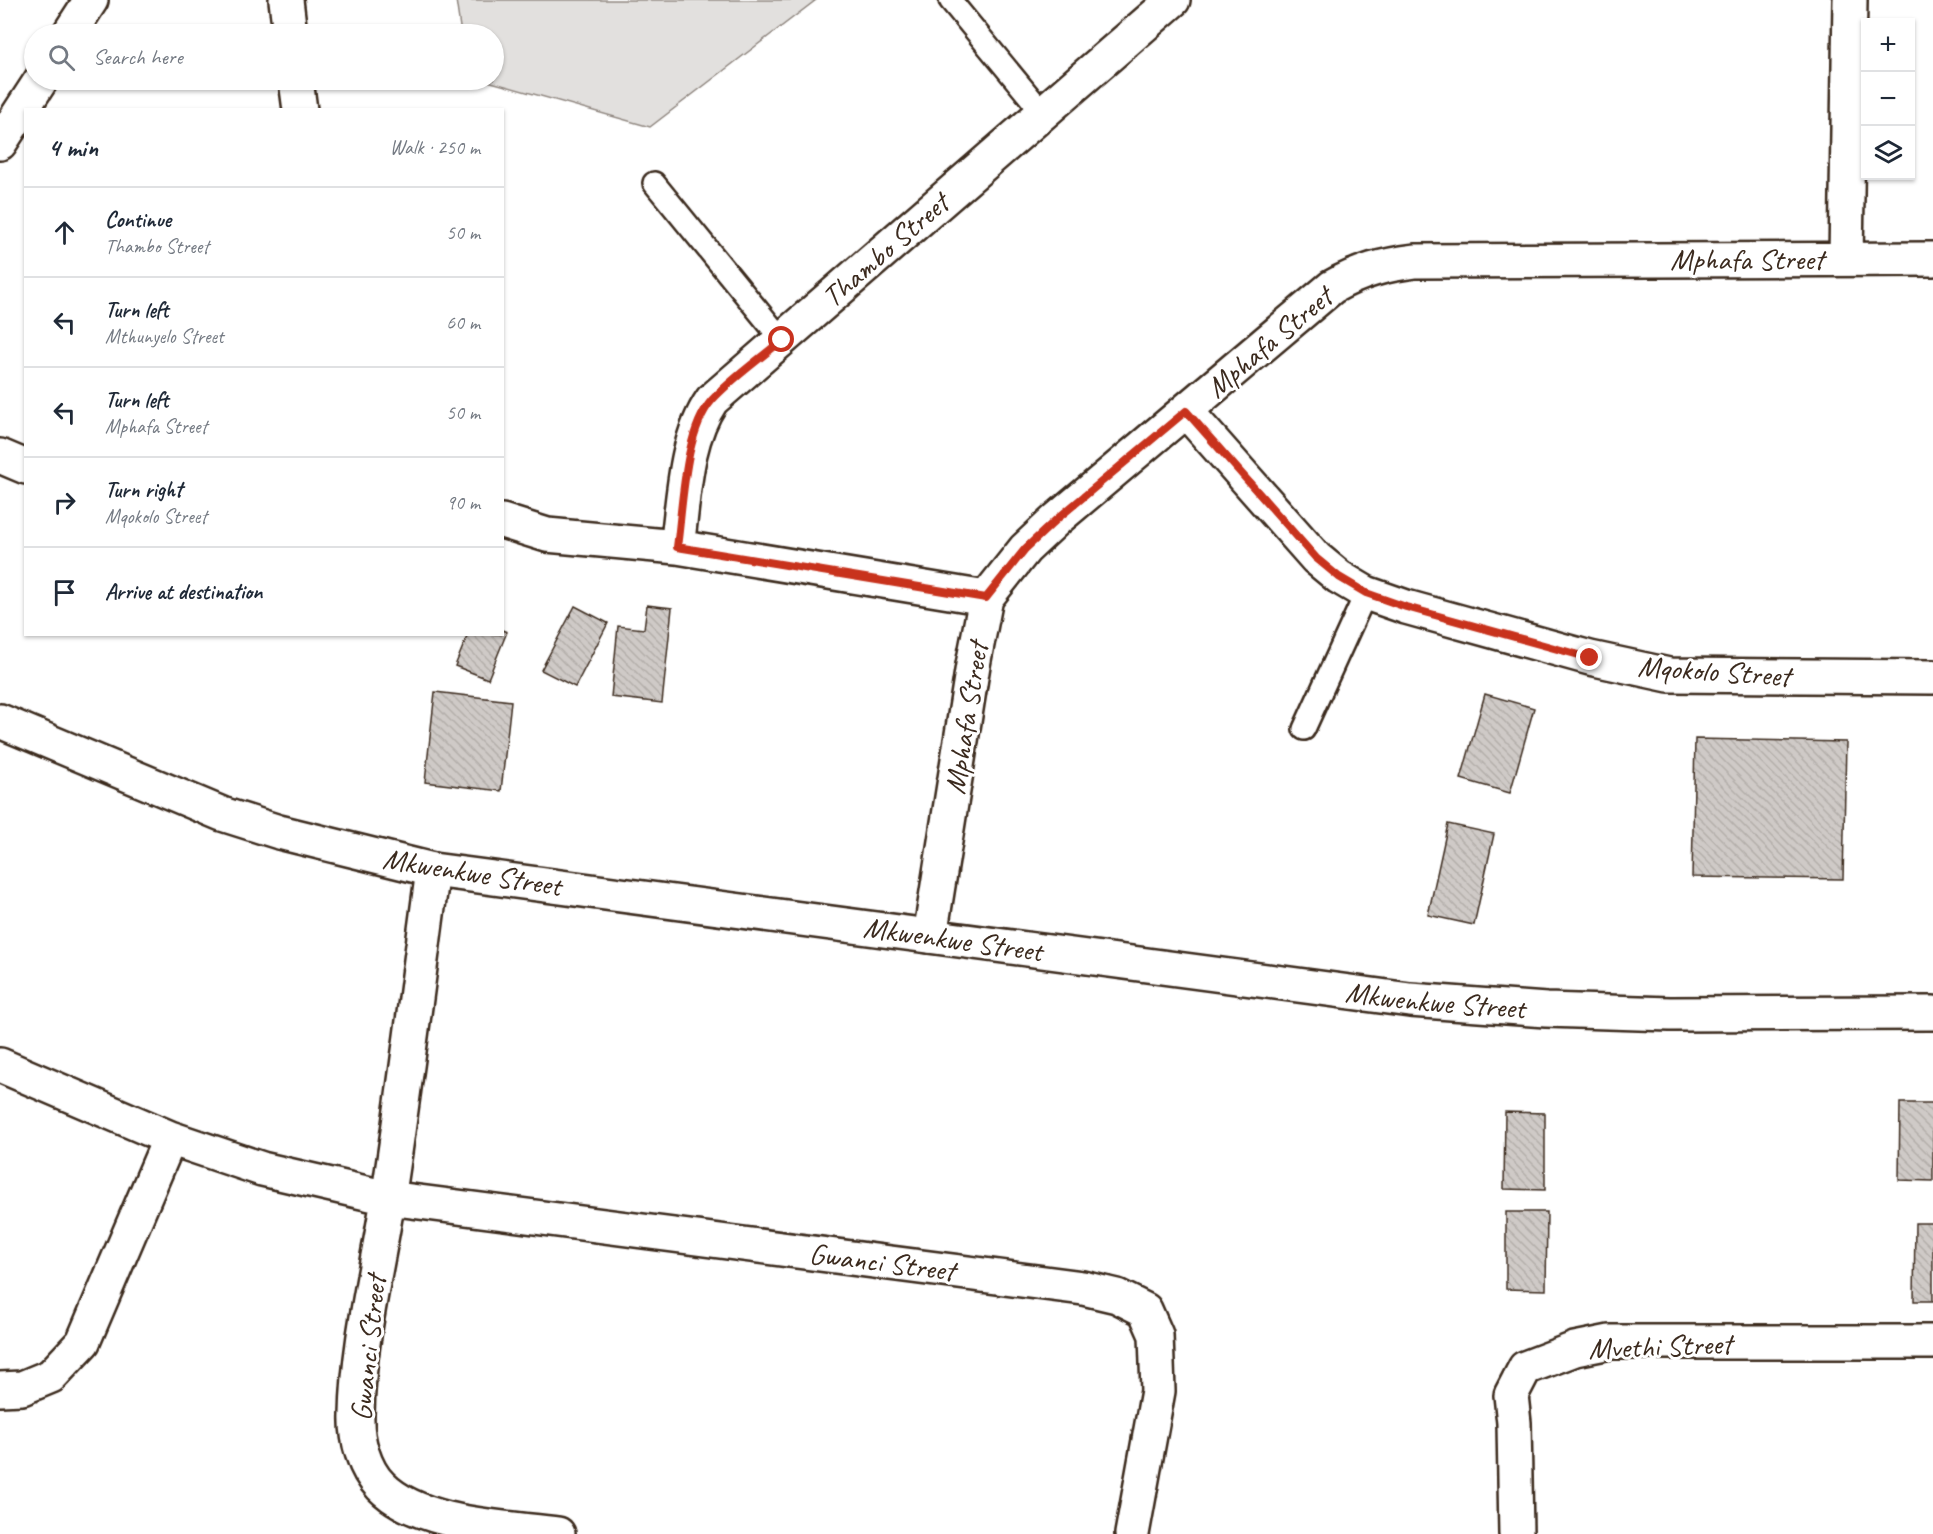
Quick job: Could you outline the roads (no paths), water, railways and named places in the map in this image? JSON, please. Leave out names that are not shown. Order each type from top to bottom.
[{"type":"street","points":[[76,24],[92,0]]},
{"type":"street","points":[[286,0],[289,24]]},
{"type":"street","name":"Thambo Street","points":[[677,547],[691,450],[700,418],[712,400],[1173,0]]},
{"type":"street","points":[[1846,259],[1850,0]]},
{"type":"street","points":[[0,143],[34,90]]},
{"type":"street","points":[[297,90],[300,108]]},
{"type":"street","name":"Mphafa Street","points":[[930,936],[973,665],[986,598],[1025,549],[1057,519],[1332,287],[1355,274],[1382,265],[1415,261],[1933,259]]},
{"type":"street","name":"Mqokolo Street","points":[[1186,411],[1316,558],[1339,577],[1366,593],[1406,607],[1590,658],[1669,675],[1933,677]]},
{"type":"street","points":[[0,456],[24,466]]},
{"type":"street","points":[[504,521],[547,535],[677,547],[986,598]]},
{"type":"street","name":"Mkwenkwe Street","points":[[0,722],[222,814],[279,832],[433,870],[1421,1001],[1546,1010],[1670,1014],[1933,1013]]},
{"type":"street","name":"Gwanci Street","points":[[433,870],[388,1198],[359,1380],[357,1417],[366,1464],[380,1486],[411,1508],[443,1517],[558,1534]]},
{"type":"street","name":"Gwanci Street","points":[[0,1065],[170,1138],[262,1169],[388,1198],[1083,1288],[1118,1296],[1146,1310],[1156,1335],[1158,1391],[1132,1534]]},
{"type":"street","points":[[0,1389],[22,1388],[51,1376],[83,1342],[170,1138]]},
{"type":"street","name":"Mvethi Street","points":[[1516,1534],[1514,1423],[1511,1395],[1525,1368],[1575,1349],[1610,1342],[1933,1342]]},
{"type":"lane","points":[[950,0],[1043,113]]},
{"type":"lane","points":[[654,183],[782,340]]},
{"type":"lane","points":[[1304,729],[1366,593]]}]
